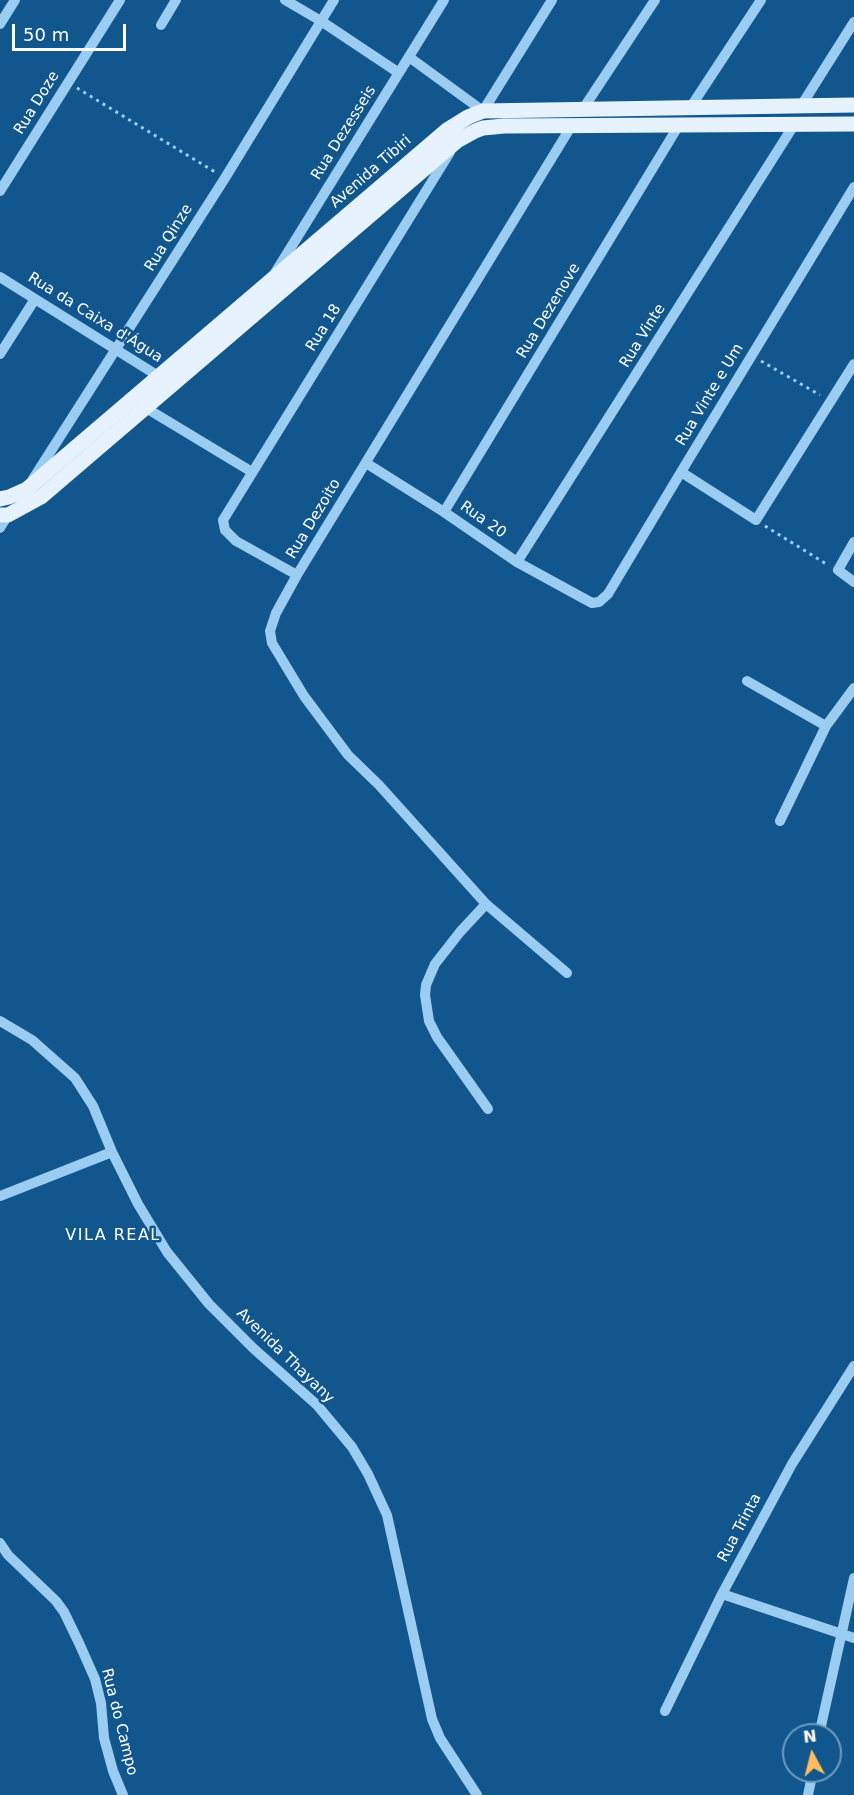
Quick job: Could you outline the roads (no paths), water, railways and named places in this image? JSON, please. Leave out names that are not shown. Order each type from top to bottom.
[{"type":"main road","name":"Avenida Tibiri","points":[[3,519],[41,497],[174,385],[452,135],[468,117],[483,111],[854,105]]},
{"type":"main road","name":"Avenida Tibiri","points":[[0,499],[27,489],[269,282],[452,135],[491,127],[854,124]]},
{"type":"street","points":[[0,24],[15,0]]},
{"type":"street","name":"Rua Doze","points":[[0,191],[120,0]]},
{"type":"street","points":[[161,25],[176,0]]},
{"type":"street","points":[[285,0],[399,73]]},
{"type":"street","name":"Rua Qinze","points":[[27,489],[225,178],[334,0]]},
{"type":"street","name":"Rua Dezesseis","points":[[269,282],[444,0]]},
{"type":"street","points":[[409,57],[483,111],[552,0]]},
{"type":"street","points":[[584,109],[655,0]]},
{"type":"street","points":[[690,108],[761,0]]},
{"type":"street","points":[[801,106],[854,22]]},
{"type":"street","points":[[755,124],[759,107]]},
{"type":"street","name":"Rua Dezenove","points":[[444,512],[679,125]]},
{"type":"street","name":"Rua Vinte","points":[[517,562],[794,125]]},
{"type":"street","name":"Rua Dezoito","points":[[567,972],[486,904],[379,784],[348,755],[282,662],[272,643],[270,631],[276,613],[297,575],[572,126]]},
{"type":"street","name":"Rua 18","points":[[297,575],[236,541],[225,530],[223,520],[452,135]]},
{"type":"street","name":"Rua Vinte e Um","points":[[584,599],[595,603],[604,599],[608,594],[854,187]]},
{"type":"street","name":"Rua da Caixa d'Água","points":[[0,277],[174,385]]},
{"type":"street","points":[[0,354],[35,299]]},
{"type":"street","points":[[681,472],[756,520],[854,364]]},
{"type":"street","points":[[146,408],[252,472]]},
{"type":"street","name":"Rua 20","points":[[366,463],[517,562],[584,599]]},
{"type":"street","points":[[854,542],[838,570],[854,582]]},
{"type":"street","points":[[747,681],[826,726]]},
{"type":"street","points":[[780,821],[826,726],[854,688]]},
{"type":"street","points":[[486,904],[435,964],[426,985],[425,995],[429,1021],[437,1037],[488,1108]]},
{"type":"street","name":"Avenida Thayany","points":[[0,1021],[32,1040],[75,1078],[93,1106],[112,1152],[138,1204],[167,1252],[209,1304],[253,1348],[317,1405],[352,1447],[368,1474],[387,1515],[432,1719],[440,1738],[477,1795]]},
{"type":"street","points":[[0,1196],[112,1152]]},
{"type":"street","name":"Rua Trinta","points":[[665,1711],[723,1594],[792,1464],[854,1366]]},
{"type":"street","name":"Rua do Campo","points":[[0,1543],[8,1554],[56,1601],[80,1643],[95,1679],[101,1703],[104,1738],[113,1772],[123,1795]]},
{"type":"street","points":[[822,1723],[854,1578]]},
{"type":"street","points":[[723,1594],[854,1638]]},
{"type":"district","name":"VILA REAL","points":[[113,1236]]}]
